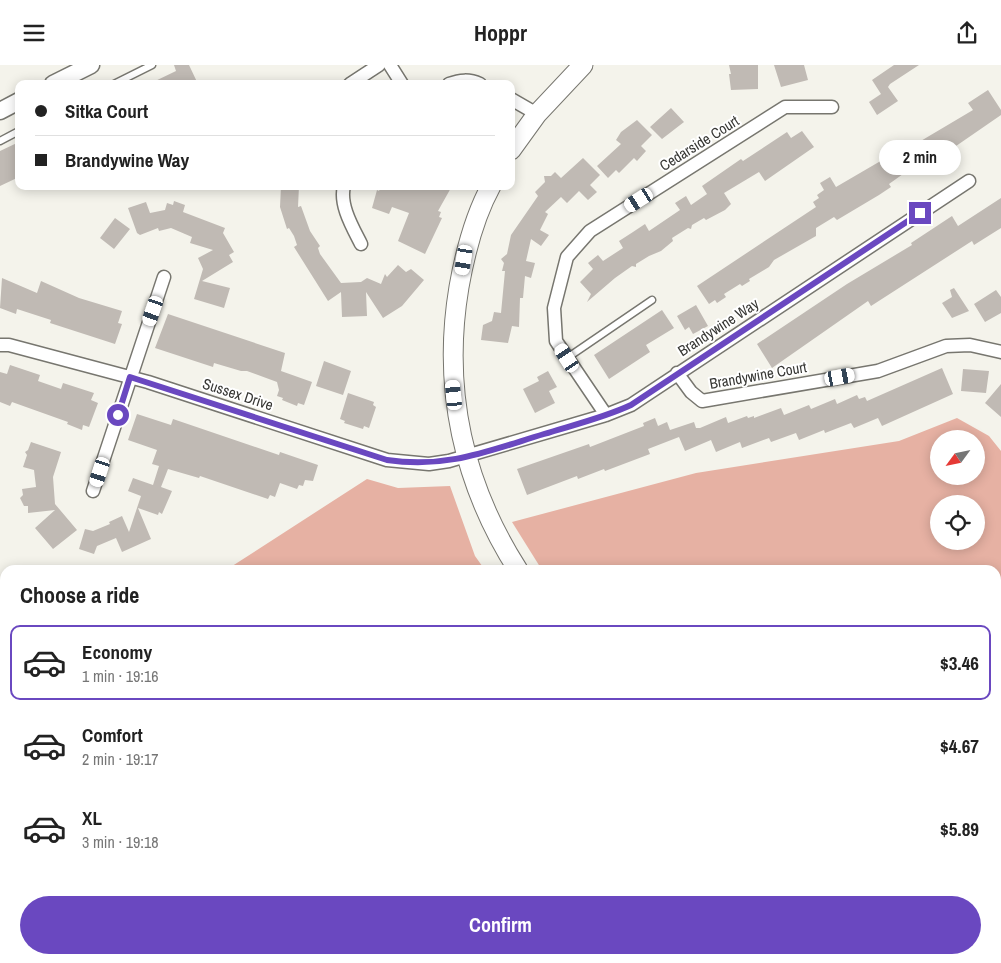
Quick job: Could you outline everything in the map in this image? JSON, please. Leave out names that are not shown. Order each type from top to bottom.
[{"type":"main road","points":[[515,144],[537,113],[583,65]]},
{"type":"main road","points":[[489,190],[472,231],[464,260],[453,323],[452,379],[456,412],[466,458],[492,526],[515,565]]},
{"type":"street","points":[[62,80],[91,65]]},
{"type":"street","points":[[356,80],[379,65]]},
{"type":"street","points":[[390,65],[399,80]]},
{"type":"street","points":[[459,80],[473,80]]},
{"type":"street","points":[[515,101],[537,113]]},
{"type":"street","points":[[0,111],[15,103]]},
{"type":"street","name":"Cedarside Court","points":[[606,415],[556,341],[554,308],[566,257],[590,231],[785,107],[832,107]]},
{"type":"street","name":"Brandywine Way","points":[[466,458],[606,415],[631,405],[969,181]]},
{"type":"street","points":[[343,190],[348,217],[361,244]]},
{"type":"street","points":[[93,491],[164,277]]},
{"type":"street","name":"Sussex Drive","points":[[0,345],[9,345],[130,377],[387,460],[429,464],[466,458]]},
{"type":"street","name":"Brandywine Court","points":[[677,373],[691,392],[702,401],[878,371],[946,346],[970,345],[1001,352]]},
{"type":"lane","points":[[122,80],[152,65]]},
{"type":"lane","points":[[0,141],[15,133]]},
{"type":"lane","points":[[567,358],[652,300]]},
{"type":"shaded area","points":[[957,418],[978,430],[930,430],[930,485],[985,485],[985,434],[1001,451],[1001,565],[539,565],[512,522],[696,473],[899,441]]},
{"type":"shaded area","points":[[367,479],[398,488],[450,486],[475,556],[481,565],[234,565]]},
{"type":"building","points":[[174,65],[189,65],[196,80],[157,80],[176,71]]},
{"type":"building","points":[[729,65],[758,65],[758,89],[731,90]]},
{"type":"building","points":[[774,65],[804,65],[808,80],[781,87]]},
{"type":"building","points":[[894,65],[919,65],[890,84],[888,87],[898,101],[877,115],[869,102],[881,94],[872,80]]},
{"type":"building","points":[[988,90],[1001,110],[1001,115],[943,155],[942,153],[936,156],[934,153],[917,164],[889,184],[891,187],[879,195],[837,220],[834,217],[816,228],[816,236],[774,260],[769,267],[749,279],[750,281],[742,286],[740,284],[724,294],[726,297],[717,303],[715,300],[709,304],[697,286],[816,207],[813,202],[819,198],[817,195],[824,190],[820,183],[830,177],[836,187],[896,152],[913,143],[914,145],[973,110],[968,103]]},
{"type":"building","points":[[671,108],[684,122],[662,139],[650,127]]},
{"type":"building","points":[[637,120],[652,135],[641,146],[646,151],[637,161],[634,158],[619,173],[616,170],[608,178],[597,166],[621,144],[616,140],[621,132]]},
{"type":"building","points":[[802,131],[814,147],[765,181],[759,172],[724,193],[731,204],[725,210],[706,220],[704,218],[692,225],[691,229],[688,228],[672,238],[673,241],[661,251],[636,264],[636,267],[632,266],[587,302],[591,294],[580,282],[593,269],[588,263],[598,255],[603,261],[623,248],[619,241],[645,224],[649,231],[680,210],[675,203],[686,196],[691,205],[707,194],[702,186],[741,159],[743,161],[787,132],[791,138]]},
{"type":"building","points":[[15,144],[15,179],[0,186],[0,151]]},
{"type":"building","points":[[583,158],[600,175],[590,185],[597,192],[588,200],[579,191],[567,203],[561,197],[545,212],[548,214],[540,230],[549,235],[541,246],[531,239],[526,261],[535,263],[531,278],[525,276],[523,298],[520,298],[519,327],[512,326],[508,343],[481,340],[483,325],[492,321],[494,312],[501,313],[505,271],[502,271],[504,263],[501,259],[507,254],[511,235],[538,196],[535,192],[545,182],[544,176],[551,176],[555,172],[561,178]]},
{"type":"building","points":[[281,190],[299,190],[298,207],[301,206],[310,231],[320,246],[318,248],[320,254],[341,283],[361,282],[367,278],[381,284],[385,274],[387,277],[398,265],[406,272],[411,269],[424,280],[402,306],[383,318],[366,292],[367,316],[342,317],[341,292],[328,301],[294,247],[297,245],[294,236],[289,228],[287,229],[280,207]]},
{"type":"building","points":[[377,190],[450,190],[438,211],[441,212],[439,217],[442,218],[425,254],[398,241],[409,213],[392,207],[389,214],[372,208]]},
{"type":"building","points":[[1001,198],[1001,228],[974,245],[972,241],[871,306],[868,301],[772,368],[757,344],[847,284],[912,245],[911,243],[952,216],[958,226]]},
{"type":"building","points":[[174,201],[185,205],[183,212],[225,228],[223,233],[234,252],[229,255],[233,262],[202,281],[230,288],[224,308],[194,299],[203,269],[198,258],[213,250],[190,243],[192,237],[171,228],[159,231],[158,228],[140,235],[137,233],[128,208],[146,202],[150,213],[165,210],[167,203],[173,205]]},
{"type":"building","points":[[115,218],[130,229],[114,249],[100,238]]},
{"type":"building","points":[[2,278],[37,293],[41,281],[79,298],[122,311],[118,323],[122,324],[115,344],[50,323],[51,320],[17,309],[16,314],[0,308]]},
{"type":"building","points":[[954,288],[969,311],[952,318],[942,303],[952,297],[950,290]]},
{"type":"building","points":[[996,290],[1001,297],[1001,313],[985,322],[974,304]]},
{"type":"building","points":[[696,305],[708,326],[693,334],[689,327],[685,330],[677,316]]},
{"type":"building","points":[[662,310],[674,328],[646,345],[650,352],[609,379],[594,355]]},
{"type":"building","points":[[168,314],[285,353],[281,371],[312,382],[304,405],[298,403],[297,406],[277,396],[279,390],[277,382],[247,371],[214,363],[213,367],[155,348]]},
{"type":"building","points":[[324,361],[351,371],[343,395],[316,386]]},
{"type":"building","points":[[10,365],[40,375],[38,381],[61,389],[63,383],[94,393],[91,400],[98,403],[89,427],[83,425],[82,430],[67,424],[68,422],[12,402],[10,406],[0,402],[0,372],[7,374]]},
{"type":"building","points":[[942,368],[953,394],[882,426],[878,418],[854,428],[851,423],[825,433],[824,430],[799,440],[796,433],[771,442],[769,438],[742,448],[740,442],[716,452],[711,440],[685,451],[679,437],[648,449],[650,454],[605,471],[604,469],[578,479],[577,476],[527,495],[517,469],[589,444],[590,447],[644,426],[643,423],[655,418],[658,426],[667,422],[670,430],[694,422],[696,428],[700,428],[726,417],[728,423],[747,416],[748,418],[754,416],[754,418],[781,408],[784,415],[809,405],[811,409],[835,399],[837,404],[857,395],[859,399],[865,397],[867,401]]},
{"type":"building","points":[[963,369],[989,371],[986,393],[961,391]]},
{"type":"building","points":[[548,371],[557,387],[549,391],[555,403],[535,413],[523,389],[539,381],[537,377]]},
{"type":"building","points":[[1001,384],[1001,417],[985,403]]},
{"type":"building","points":[[348,393],[374,402],[373,405],[376,407],[369,428],[364,426],[363,429],[344,423],[345,421],[340,419]]},
{"type":"building","points":[[137,414],[171,425],[173,419],[279,455],[280,452],[318,465],[313,481],[305,480],[303,486],[299,485],[297,489],[280,483],[275,497],[270,495],[268,499],[200,476],[199,478],[168,469],[161,487],[172,491],[162,514],[159,512],[158,515],[138,508],[151,539],[122,552],[116,538],[97,546],[94,554],[79,549],[85,529],[93,531],[110,524],[109,522],[122,516],[129,532],[141,496],[128,491],[133,478],[153,485],[159,466],[152,464],[157,450],[128,440]]},
{"type":"building","points":[[31,442],[61,452],[53,477],[55,504],[77,530],[53,549],[35,528],[55,510],[28,513],[28,506],[24,506],[20,498],[23,495],[22,489],[36,487],[34,470],[23,467],[27,455],[25,452],[28,450]]},
{"type":"route","points":[[118,415],[130,377],[387,460],[429,464],[466,458],[606,415],[631,405],[920,213]]}]
